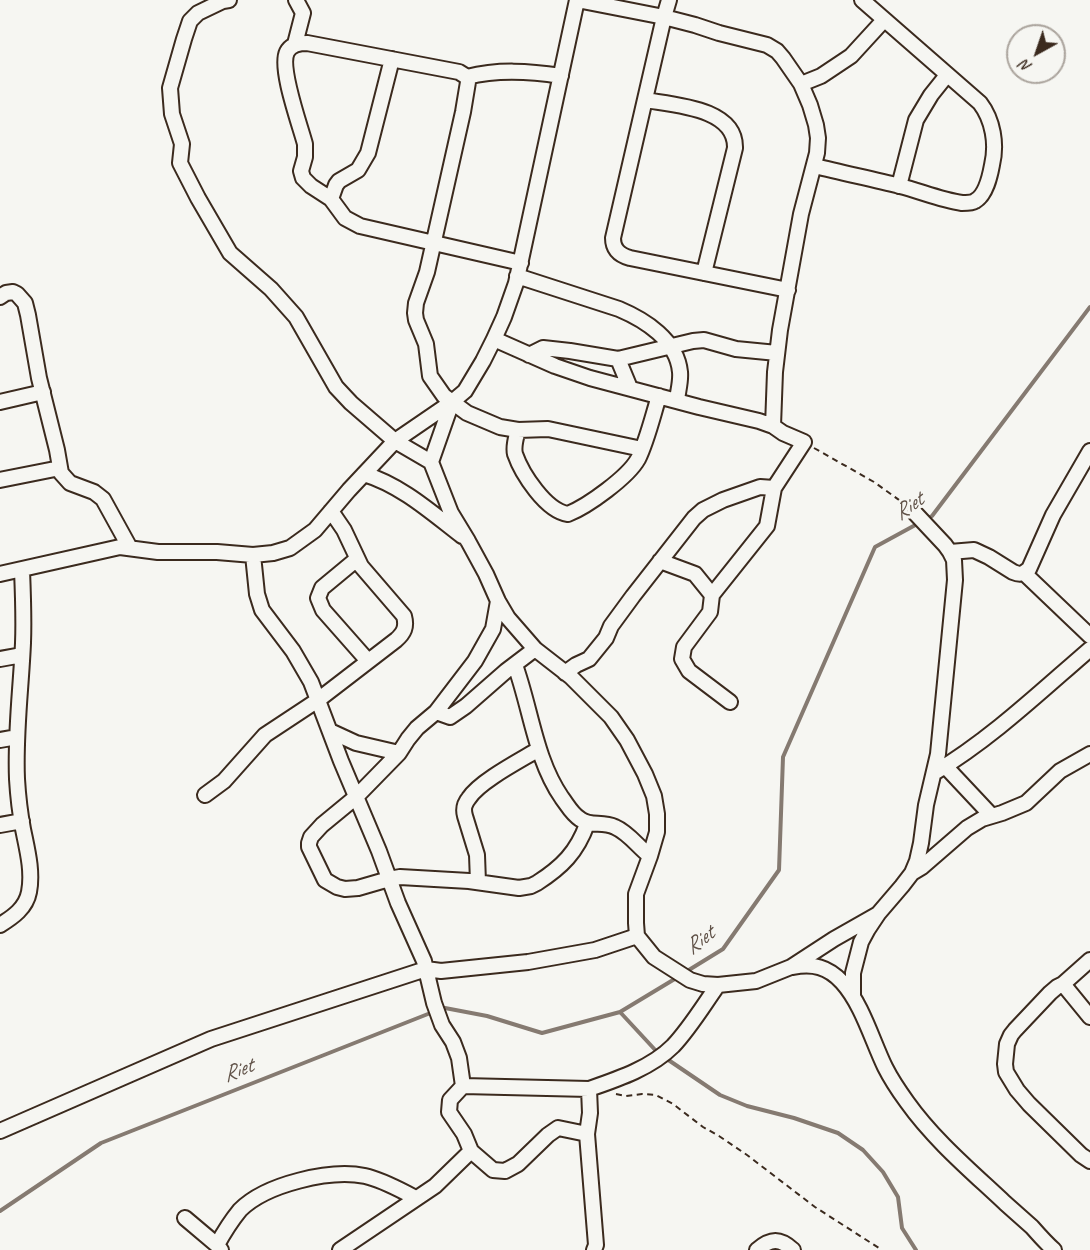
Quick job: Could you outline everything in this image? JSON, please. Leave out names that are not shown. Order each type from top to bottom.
[{"type":"street","points":[[229,0],[198,13],[190,21],[184,39],[170,88],[172,114],[182,144],[180,163],[230,253],[271,289],[296,317],[336,387],[395,441],[431,462],[451,513],[486,574],[498,601],[517,629],[535,649],[586,691],[621,729],[645,774],[654,796],[657,814],[657,832],[636,894],[637,936],[654,957],[690,980],[718,985],[756,981],[791,967],[878,914]]},
{"type":"street","points":[[296,0],[303,13],[295,44],[286,53],[285,62],[290,92],[305,144],[302,175],[306,181],[331,200],[345,218],[360,226],[434,242],[519,269],[551,286],[632,314],[652,327],[671,347],[677,358],[680,371],[677,400]]},
{"type":"street","points":[[0,574],[124,547],[164,552],[254,555],[290,548],[315,530],[395,441],[452,402],[465,390],[494,339],[510,300],[519,269],[577,0],[664,17],[767,45],[783,58],[801,84],[816,125],[818,145],[815,166],[801,214],[777,353],[773,426]]},
{"type":"street","points":[[669,0],[613,238],[614,247],[625,257],[788,290]]},
{"type":"street","points":[[815,166],[962,203],[975,201],[985,189],[990,173],[994,144],[990,126],[980,103],[862,0]]},
{"type":"street","points":[[801,84],[821,76],[851,56],[884,20]]},
{"type":"street","points":[[295,44],[315,44],[459,72],[467,77],[520,71],[561,76]]},
{"type":"street","points":[[331,200],[336,185],[358,170],[368,153],[392,59]]},
{"type":"street","points":[[899,186],[916,120],[931,95],[947,75]]},
{"type":"street","points":[[467,77],[463,111],[427,272],[418,295],[415,313],[426,344],[430,376],[440,391],[467,413],[500,427],[518,430],[548,429],[642,449]]},
{"type":"street","points":[[645,100],[672,104],[713,115],[729,129],[734,140],[735,148],[704,273]]},
{"type":"street","points":[[0,297],[14,292],[25,303],[63,477],[69,483],[94,492],[103,499],[130,548]]},
{"type":"street","points":[[494,339],[555,366],[598,380],[759,421],[804,442],[774,488],[767,526],[712,595],[710,612],[684,647],[682,658],[689,671],[730,702]]},
{"type":"street","points":[[530,355],[543,348],[618,358],[704,340],[736,349],[777,353]]},
{"type":"street","points":[[618,358],[630,388]]},
{"type":"street","points":[[0,402],[43,392]]},
{"type":"street","points":[[518,430],[515,454],[528,480],[551,506],[568,514],[606,490],[630,470],[642,449],[659,396]]},
{"type":"street","points":[[431,462],[452,402]]},
{"type":"street","points":[[950,552],[974,550],[1017,574],[1024,573],[1029,569],[1053,515],[1090,451]]},
{"type":"street","points":[[0,480],[60,468]]},
{"type":"street","points":[[364,474],[380,479],[418,503],[468,541]]},
{"type":"street","points":[[565,673],[576,664],[589,659],[660,561],[703,510],[760,487],[774,488]]},
{"type":"street","points":[[205,795],[224,781],[265,735],[368,661],[402,634],[406,626],[401,611],[361,566],[344,530],[331,511]]},
{"type":"street","points":[[853,997],[853,973],[857,953],[878,914],[912,873],[921,843],[926,805],[940,769],[939,745],[955,580],[954,560],[945,545],[915,513]]},
{"type":"street","points":[[254,555],[257,594],[262,610],[306,670],[398,903],[424,962],[442,1025],[453,1042],[459,1058],[463,1086]]},
{"type":"street","points":[[357,559],[322,588],[318,598],[323,610],[368,661]]},
{"type":"street","points":[[660,561],[695,574],[712,595]]},
{"type":"street","points":[[0,926],[16,914],[28,895],[29,861],[17,781],[16,736],[22,656],[22,570]]},
{"type":"street","points":[[1024,573],[1090,636]]},
{"type":"street","points":[[498,601],[493,629],[475,661],[435,712],[417,728],[399,753],[356,797],[311,837],[309,843],[312,855],[325,880],[345,889],[400,877],[478,882],[519,888],[537,883],[571,856],[587,824]]},
{"type":"street","points":[[435,712],[450,717],[535,649]]},
{"type":"street","points":[[940,769],[988,735],[1090,649]]},
{"type":"street","points":[[0,659],[22,656]]},
{"type":"street","points":[[514,665],[523,687],[546,771],[554,786],[574,814],[587,824],[603,823],[616,827],[650,856]]},
{"type":"street","points":[[330,731],[356,743],[399,753]]},
{"type":"street","points":[[0,740],[16,736]]},
{"type":"street","points":[[478,882],[478,861],[465,816],[466,803],[480,787],[539,749]]},
{"type":"street","points":[[912,873],[968,828],[991,815],[1026,803],[1060,771],[1090,754]]},
{"type":"street","points":[[940,769],[991,815]]},
{"type":"street","points":[[0,825],[22,821]]},
{"type":"street","points":[[0,1131],[211,1039],[426,969],[441,971],[528,962],[596,950],[637,936]]},
{"type":"street","points":[[1090,960],[1064,984],[1056,987],[1011,1035],[1007,1044],[1005,1064],[1006,1072],[1029,1104],[1090,1161]]},
{"type":"street","points":[[791,967],[803,965],[824,967],[843,983],[853,997],[886,1070],[907,1102],[954,1155],[1054,1250]]},
{"type":"street","points":[[1064,984],[1090,1017]]},
{"type":"street","points":[[587,1134],[558,1128],[518,1164],[505,1171],[493,1170],[471,1151],[464,1134],[449,1113],[450,1100],[463,1086],[589,1089],[624,1077],[649,1064],[671,1047],[718,985]]},
{"type":"street","points":[[589,1089],[590,1113],[587,1134],[596,1245],[594,1250]]},
{"type":"street","points":[[340,1250],[435,1186],[471,1151]]},
{"type":"street","points":[[185,1218],[219,1247],[228,1226],[254,1199],[305,1178],[346,1174],[365,1176],[379,1180],[416,1198]]},
{"type":"street","points":[[757,1250],[768,1242],[780,1241],[793,1250]]},
{"type":"path","points":[[804,442],[874,482],[915,513]]},
{"type":"path","points":[[589,1089],[626,1096],[656,1095],[673,1104],[703,1127],[747,1155],[815,1207],[882,1250]]},
{"type":"waterway","name":"Riet","points":[[926,519],[932,516],[1090,307]]},
{"type":"waterway","name":"Riet","points":[[684,973],[723,949],[779,870],[783,757],[875,547],[919,523]]},
{"type":"waterway","name":"Riet","points":[[440,1010],[445,1008],[487,1016],[542,1033],[620,1012],[678,977]]},
{"type":"waterway","name":"Riet","points":[[0,1211],[101,1143],[433,1012]]},
{"type":"waterway","points":[[620,1012],[658,1053]]},
{"type":"waterway","points":[[664,1057],[720,1095],[747,1106],[794,1118],[838,1133],[863,1150],[883,1172],[898,1197],[902,1228],[916,1250]]}]
